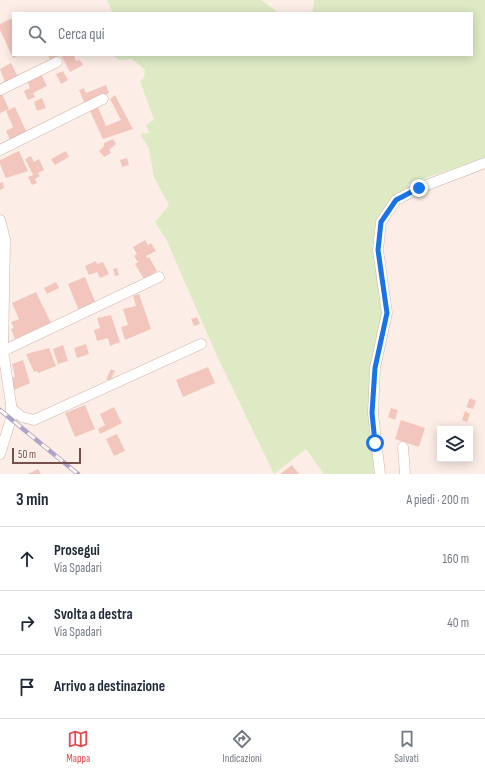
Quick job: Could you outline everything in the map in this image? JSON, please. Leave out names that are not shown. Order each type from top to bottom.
[{"type":"street","points":[[0,90],[57,62]]},
{"type":"street","points":[[0,150],[103,98]]},
{"type":"street","points":[[380,474],[372,413],[375,368],[387,313],[378,250],[381,222],[396,200],[419,188],[485,163]]},
{"type":"street","points":[[0,220],[5,239],[3,350],[11,408],[11,419],[0,454]]},
{"type":"street","points":[[3,350],[158,277]]},
{"type":"street","points":[[11,408],[22,417],[34,420],[201,344]]},
{"type":"street","points":[[403,447],[405,474]]},
{"type":"green space","points":[[107,0],[261,0],[278,12],[113,12]]},
{"type":"green space","points":[[314,0],[485,0],[485,158],[408,184],[408,189],[397,197],[383,211],[375,230],[373,248],[382,305],[381,321],[372,368],[377,474],[324,474],[306,449],[274,474],[217,356],[167,241],[155,222],[169,205],[154,177],[149,148],[140,134],[149,133],[146,125],[154,120],[140,81],[144,77],[145,70],[132,59],[119,60],[114,56],[473,56],[473,12],[312,12]]},
{"type":"building","points":[[12,18],[12,56],[0,30],[0,24]]},
{"type":"building","points":[[48,56],[56,56],[58,59],[51,62]]},
{"type":"building","points":[[62,56],[74,56],[76,61],[80,60],[83,65],[70,72]]},
{"type":"building","points":[[11,63],[19,79],[6,85],[0,69]]},
{"type":"building","points":[[63,71],[68,80],[61,84],[56,74]]},
{"type":"building","points":[[41,74],[47,86],[33,93],[35,97],[28,100],[24,91],[30,88],[27,81]]},
{"type":"building","points":[[106,85],[109,93],[85,104],[79,90],[84,88],[86,93]]},
{"type":"building","points":[[2,94],[9,109],[0,113],[0,95]]},
{"type":"building","points":[[115,95],[133,129],[103,139],[90,111],[98,107],[106,126],[121,120],[110,99]]},
{"type":"building","points":[[42,98],[46,108],[37,111],[34,102]]},
{"type":"building","points":[[15,107],[26,131],[10,140],[6,131],[13,127],[6,111]]},
{"type":"building","points":[[113,139],[116,144],[109,150],[111,153],[104,157],[99,151],[104,146],[104,143]]},
{"type":"building","points":[[19,151],[28,171],[6,178],[0,164],[0,160]]},
{"type":"building","points":[[66,151],[69,157],[55,165],[51,159]]},
{"type":"building","points":[[31,156],[34,162],[39,159],[44,170],[38,173],[40,176],[35,179],[37,183],[32,185],[28,177],[33,175],[25,159]]},
{"type":"building","points":[[127,158],[129,165],[122,167],[120,160]]},
{"type":"building","points":[[3,182],[4,188],[0,190],[0,183]]},
{"type":"building","points":[[145,240],[148,245],[151,243],[156,251],[146,256],[147,258],[149,257],[157,271],[144,279],[135,264],[138,262],[134,256],[137,254],[133,247]]},
{"type":"building","points":[[96,261],[97,264],[103,262],[109,274],[100,278],[97,272],[89,275],[85,266]]},
{"type":"building","points":[[117,268],[119,275],[115,276],[113,269]]},
{"type":"building","points":[[85,277],[96,304],[79,311],[68,284]]},
{"type":"building","points":[[56,282],[59,288],[47,294],[44,288]]},
{"type":"building","points":[[36,292],[51,323],[15,339],[11,329],[14,328],[11,322],[19,319],[12,303]]},
{"type":"building","points":[[139,294],[151,329],[125,340],[121,327],[128,325],[123,309],[136,306],[133,296]]},
{"type":"building","points":[[111,315],[120,342],[110,346],[108,338],[97,341],[94,330],[100,328],[97,318]]},
{"type":"building","points":[[197,317],[200,324],[194,326],[191,319]]},
{"type":"building","points":[[86,344],[89,354],[77,358],[74,348]]},
{"type":"building","points":[[63,345],[68,361],[58,364],[53,349]]},
{"type":"building","points":[[49,348],[56,366],[38,373],[37,371],[34,372],[26,354]]},
{"type":"building","points":[[23,360],[30,383],[14,390],[11,378],[15,377],[12,364]]},
{"type":"building","points":[[208,367],[215,383],[183,397],[176,380]]},
{"type":"building","points":[[111,369],[115,371],[110,381],[106,379]]},
{"type":"building","points":[[470,398],[476,401],[473,409],[466,407]]},
{"type":"building","points":[[85,405],[95,429],[75,437],[65,413]]},
{"type":"building","points":[[114,407],[122,423],[100,434],[98,429],[105,425],[100,414]]},
{"type":"building","points":[[391,408],[398,410],[395,420],[388,417]]},
{"type":"building","points":[[465,411],[470,414],[467,422],[462,420]]},
{"type":"building","points":[[401,420],[425,428],[419,447],[395,439]]},
{"type":"building","points":[[117,434],[125,451],[114,456],[106,439]]},
{"type":"building","points":[[292,465],[299,474],[280,474]]},
{"type":"building","points":[[38,469],[41,474],[28,474]]},
{"type":"railway","points":[[0,410],[78,474]]},
{"type":"route","points":[[375,443],[372,413],[375,368],[387,313],[378,250],[381,222],[396,200],[419,188]]}]
